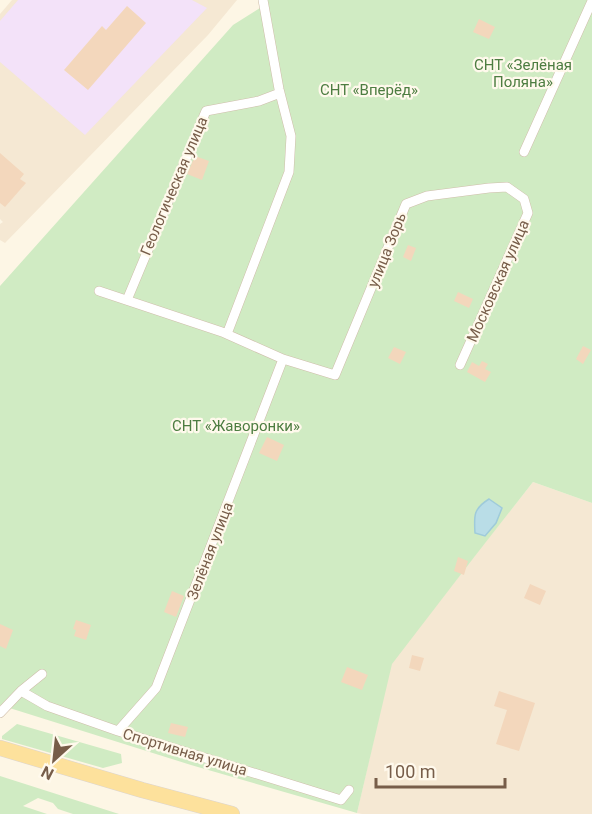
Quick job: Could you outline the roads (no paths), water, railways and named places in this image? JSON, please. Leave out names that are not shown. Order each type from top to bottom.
[{"type":"main road","points":[[0,748],[232,814]]},
{"type":"main road","points":[[0,758],[68,780],[194,814]]},
{"type":"street","points":[[226,334],[289,172],[291,136],[280,93],[263,0]]},
{"type":"street","points":[[524,152],[592,1]]},
{"type":"street","name":"Геологическая улица","points":[[127,300],[206,111],[259,101],[280,93]]},
{"type":"street","name":"Московская улица","points":[[460,365],[528,213],[524,200],[507,188],[489,188]]},
{"type":"street","name":"улица Зорь","points":[[283,359],[335,375],[406,204],[427,196],[489,188]]},
{"type":"street","points":[[99,291],[226,334],[283,359]]},
{"type":"street","name":"Зелёная улица","points":[[117,731],[156,688],[283,359]]},
{"type":"street","points":[[0,713],[21,691],[42,674]]},
{"type":"street","name":"Спортивная улица","points":[[21,691],[46,706],[117,731],[341,800],[349,790]]},
{"type":"water","points":[[489,499],[502,508],[496,523],[485,536],[475,533],[475,517],[480,506]]},
{"type":"park label","name":"СНТ «Зелёная Поляна»","points":[[523,74]]},
{"type":"park label","name":"СНТ «Вперёд»","points":[[369,90]]},
{"type":"park label","name":"СНТ «Жаворонки»","points":[[236,426]]}]
